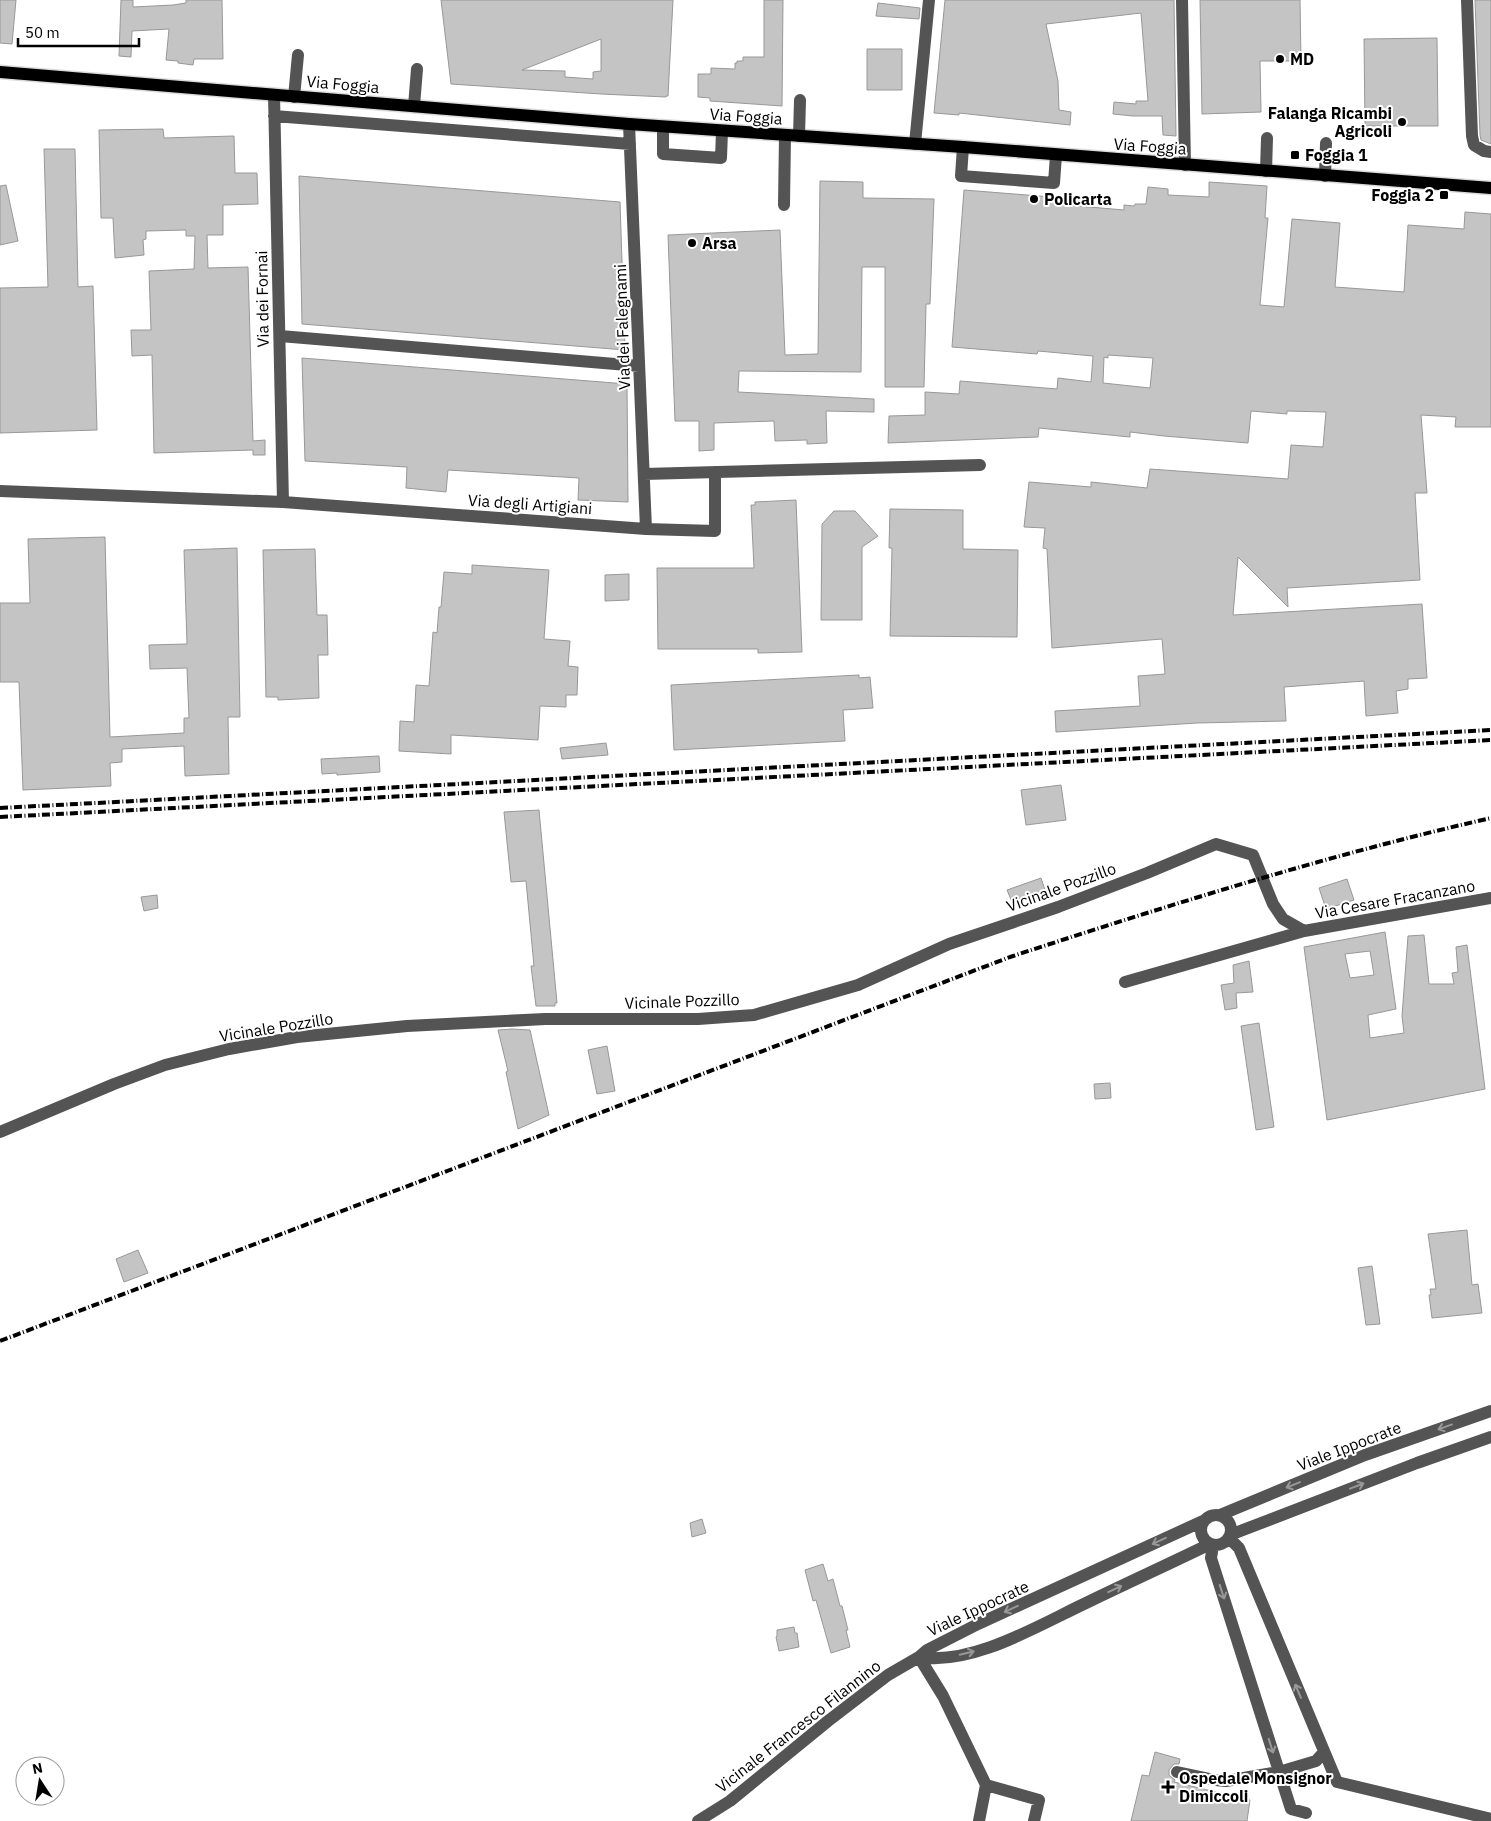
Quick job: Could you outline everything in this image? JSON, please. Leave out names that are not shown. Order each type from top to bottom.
[{"type":"main road","name":"Via Foggia","points":[[0,72],[663,127],[963,147],[1491,188]]},
{"type":"street","points":[[915,144],[929,0]]},
{"type":"street","points":[[1182,0],[1184,164]]},
{"type":"street","points":[[1467,0],[1472,136],[1474,145],[1484,151],[1491,152]]},
{"type":"street","points":[[294,97],[298,55]]},
{"type":"street","points":[[414,106],[417,68]]},
{"type":"street","name":"Via dei Fornai","points":[[274,95],[284,502]]},
{"type":"street","points":[[799,136],[800,100]]},
{"type":"street","points":[[274,116],[630,144]]},
{"type":"street","name":"Via dei Falegnami","points":[[629,124],[646,529]]},
{"type":"street","points":[[663,127],[663,154],[721,158],[722,131]]},
{"type":"street","points":[[784,205],[785,135]]},
{"type":"street","points":[[1266,171],[1267,138]]},
{"type":"street","points":[[1325,176],[1326,143]]},
{"type":"street","points":[[963,147],[961,176],[970,177],[1054,183],[1056,155]]},
{"type":"street","points":[[280,336],[640,366]]},
{"type":"street","points":[[644,474],[980,465]]},
{"type":"street","name":"Via degli Artigiani","points":[[0,491],[284,502],[646,529],[715,531],[715,472]]},
{"type":"street","name":"Vicinale Pozzillo","points":[[0,1132],[114,1084],[165,1065],[229,1049],[297,1037],[407,1026],[545,1019],[698,1019],[754,1015],[858,985],[949,944],[1058,907],[1216,844],[1252,855],[1273,904],[1283,919],[1304,931]]},
{"type":"street","name":"Via Cesare Fracanzano","points":[[1125,982],[1304,931],[1491,898]]},
{"type":"street","name":"Viale Ippocrate","points":[[919,1657],[939,1643],[1203,1521],[1210,1515],[1220,1515],[1365,1455],[1491,1411]]},
{"type":"street","name":"Viale Ippocrate","points":[[919,1657],[933,1660],[992,1648],[1211,1544],[1220,1545],[1230,1537],[1417,1463],[1491,1438]]},
{"type":"street","points":[[1220,1515],[1225,1517],[1231,1525],[1230,1537],[1239,1548],[1337,1782],[1472,1818],[1491,1819]]},
{"type":"street","points":[[1203,1521],[1201,1534],[1211,1544],[1211,1558],[1291,1810],[1306,1813]]},
{"type":"street","points":[[919,1657],[943,1696],[986,1786],[979,1821]]},
{"type":"street","name":"Vicinale Francesco Filannino","points":[[698,1821],[730,1801],[888,1675],[919,1657]]},
{"type":"street","points":[[1177,1772],[1226,1781],[1280,1772],[1316,1761],[1324,1752]]},
{"type":"street","points":[[986,1786],[1039,1800],[1034,1821]]},
{"type":"building","points":[[0,0],[16,0],[12,44],[0,43]]},
{"type":"building","points":[[121,0],[133,0],[133,7],[173,5],[186,3],[186,0],[222,0],[223,59],[194,59],[193,65],[166,60],[169,29],[132,31],[131,57],[119,56]]},
{"type":"building","points":[[441,0],[673,0],[668,96],[666,97],[451,84]],"holes":[[[601,39],[601,71],[593,72],[593,79],[565,77],[565,71],[522,70]]]},
{"type":"building","points":[[764,0],[783,0],[782,106],[710,101],[710,98],[698,97],[698,74],[711,74],[711,68],[735,69],[735,63],[743,61],[743,57],[764,57]]},
{"type":"building","points":[[945,0],[1174,0],[1176,136],[1163,135],[1162,116],[1113,114],[1114,102],[1136,104],[1136,101],[1148,101],[1141,13],[1046,24],[1058,81],[1059,110],[1071,112],[1070,125],[959,113],[959,115],[934,113]]},
{"type":"building","points":[[1200,0],[1300,0],[1301,61],[1260,61],[1261,112],[1202,114]]},
{"type":"building","points":[[1475,0],[1491,0],[1491,144],[1481,140],[1480,135]]},
{"type":"building","points":[[878,3],[920,8],[919,19],[876,16]]},
{"type":"building","points":[[1437,38],[1438,126],[1365,126],[1364,39]]},
{"type":"building","points":[[867,49],[902,49],[902,90],[867,90]]},
{"type":"building","points":[[163,129],[164,138],[234,136],[235,173],[257,173],[258,204],[223,205],[223,235],[207,235],[208,268],[248,267],[253,441],[265,440],[265,455],[253,455],[253,450],[154,453],[152,355],[132,356],[131,330],[151,330],[149,271],[194,269],[195,236],[186,236],[186,230],[146,231],[146,239],[143,240],[144,255],[115,258],[113,218],[101,218],[99,130]]},
{"type":"building","points":[[44,149],[75,149],[78,287],[93,286],[97,430],[0,433],[0,288],[48,287]]},
{"type":"building","points":[[299,176],[620,202],[625,350],[302,324]]},
{"type":"building","points":[[820,181],[863,182],[863,198],[934,199],[930,304],[926,304],[924,387],[885,387],[885,267],[862,267],[861,372],[739,371],[738,392],[874,399],[874,412],[826,411],[827,443],[807,444],[807,440],[775,441],[774,421],[714,423],[714,450],[699,451],[699,421],[675,421],[668,235],[780,230],[785,355],[818,354]]},
{"type":"building","points":[[1209,182],[1267,186],[1265,218],[1268,218],[1260,305],[1284,307],[1292,219],[1340,223],[1335,287],[1404,292],[1408,225],[1464,229],[1465,212],[1491,214],[1491,427],[1455,427],[1456,417],[1421,415],[1427,493],[1415,493],[1420,580],[1287,588],[1288,607],[1238,557],[1233,615],[1422,604],[1427,678],[1408,679],[1408,689],[1396,691],[1398,713],[1366,716],[1364,681],[1284,687],[1286,721],[1197,723],[1056,732],[1055,711],[1140,706],[1138,676],[1165,674],[1162,639],[1052,648],[1047,549],[1043,548],[1045,528],[1024,527],[1029,482],[1091,487],[1091,482],[1147,488],[1150,469],[1288,479],[1291,445],[1323,447],[1326,412],[1287,411],[1287,414],[1251,411],[1248,443],[1130,432],[1130,437],[1039,428],[1038,437],[888,443],[889,416],[925,415],[925,392],[959,394],[960,381],[1057,389],[1058,378],[1091,382],[1093,356],[1038,351],[1037,354],[952,347],[964,190],[1052,197],[1055,204],[1124,210],[1124,205],[1146,204],[1148,187],[1168,189],[1168,195],[1209,197]],"holes":[[[1108,355],[1153,358],[1150,388],[1103,383],[1104,357],[1108,358]]]},
{"type":"building","points":[[6,185],[18,241],[0,245],[0,186]]},
{"type":"building","points":[[302,358],[627,384],[628,502],[578,500],[579,478],[448,470],[446,492],[406,488],[407,467],[305,461]]},
{"type":"building","points":[[796,500],[802,652],[758,653],[758,649],[658,649],[657,568],[754,568],[751,505],[755,505],[755,502]]},
{"type":"building","points":[[890,509],[963,510],[963,549],[1018,550],[1017,637],[890,636],[892,548],[889,548]]},
{"type":"building","points":[[834,511],[855,511],[878,536],[862,547],[862,620],[821,620],[822,524]]},
{"type":"building","points":[[105,537],[110,737],[184,733],[184,718],[189,718],[187,668],[150,669],[149,645],[187,644],[184,550],[237,548],[240,717],[228,717],[229,774],[185,776],[184,746],[122,749],[122,762],[110,763],[111,786],[23,790],[19,682],[0,682],[0,603],[30,603],[28,539]]},
{"type":"building","points":[[315,549],[317,615],[327,615],[328,655],[318,655],[319,698],[278,700],[278,697],[266,697],[263,550]]},
{"type":"building","points":[[472,565],[549,570],[544,639],[570,641],[568,666],[578,667],[577,695],[566,695],[566,707],[540,706],[538,740],[451,735],[451,754],[399,751],[400,721],[414,722],[416,685],[429,686],[433,632],[437,633],[444,572],[472,574]]},
{"type":"building","points":[[629,574],[629,600],[605,601],[605,575]]},
{"type":"building","points":[[859,675],[859,678],[870,677],[873,708],[843,710],[845,741],[674,750],[671,685]]},
{"type":"building","points":[[606,743],[608,755],[562,759],[560,748]]},
{"type":"building","points":[[379,756],[380,772],[337,775],[337,773],[322,774],[321,759]]},
{"type":"building","points":[[1061,785],[1066,820],[1026,825],[1021,790]]},
{"type":"building","points":[[539,810],[557,1003],[555,1003],[555,1006],[536,1006],[531,966],[534,966],[526,881],[511,882],[504,812]]},
{"type":"building","points":[[1041,878],[1045,890],[1012,902],[1007,890]]},
{"type":"building","points":[[1347,879],[1354,900],[1326,909],[1319,888]]},
{"type":"building","points":[[157,895],[158,908],[144,911],[141,897]]},
{"type":"building","points":[[1385,932],[1396,1009],[1368,1015],[1370,1038],[1404,1033],[1402,1016],[1408,936],[1424,935],[1429,984],[1454,984],[1452,973],[1458,972],[1456,947],[1467,945],[1485,1089],[1327,1120],[1304,947]],"holes":[[[1370,951],[1374,975],[1350,978],[1345,954]]]},
{"type":"building","points":[[1249,961],[1253,992],[1236,993],[1237,1008],[1225,1010],[1221,985],[1234,983],[1233,965]]},
{"type":"building","points":[[1259,1023],[1274,1127],[1256,1130],[1241,1026]]},
{"type":"building","points":[[498,1030],[530,1030],[549,1115],[518,1129],[506,1072],[508,1071]]},
{"type":"building","points":[[607,1046],[615,1091],[597,1094],[588,1050]]},
{"type":"building","points":[[1110,1083],[1111,1098],[1095,1099],[1094,1084]]},
{"type":"building","points":[[1467,1230],[1472,1285],[1478,1284],[1482,1313],[1432,1318],[1429,1295],[1431,1295],[1430,1289],[1436,1289],[1428,1234]]},
{"type":"building","points":[[138,1250],[148,1273],[124,1282],[116,1259]]},
{"type":"building","points":[[1372,1266],[1380,1324],[1366,1325],[1358,1268]]},
{"type":"building","points":[[702,1519],[706,1533],[692,1537],[690,1523]]},
{"type":"building","points":[[823,1564],[828,1581],[833,1579],[840,1606],[842,1606],[850,1647],[831,1653],[816,1600],[813,1601],[805,1570]]},
{"type":"building","points":[[794,1627],[799,1647],[779,1651],[776,1637],[777,1630]]},
{"type":"building","name":"Ospedale Monsignor Dimiccoli","points":[[1155,1752],[1180,1759],[1179,1764],[1174,1764],[1169,1770],[1169,1775],[1175,1780],[1174,1782],[1250,1800],[1247,1821],[1131,1821],[1142,1775],[1149,1776]]},
{"type":"railway","points":[[0,808],[1491,730]]},
{"type":"railway","points":[[0,817],[1491,740]]},
{"type":"railway","points":[[0,1341],[1010,957],[1249,882],[1369,848],[1491,818]]},
{"type":"place","name":"MD","points":[[1280,59]]},
{"type":"place","name":"Falanga Ricambi Agricoli","points":[[1402,122]]},
{"type":"place","name":"Foggia 1","points":[[1295,155]]},
{"type":"place","name":"Foggia 2","points":[[1444,195]]},
{"type":"place","name":"Policarta","points":[[1034,199]]},
{"type":"place","name":"Arsa","points":[[692,243]]},
{"type":"place","name":"Ospedale Monsignor Dimiccoli","points":[[1168,1787]]}]
